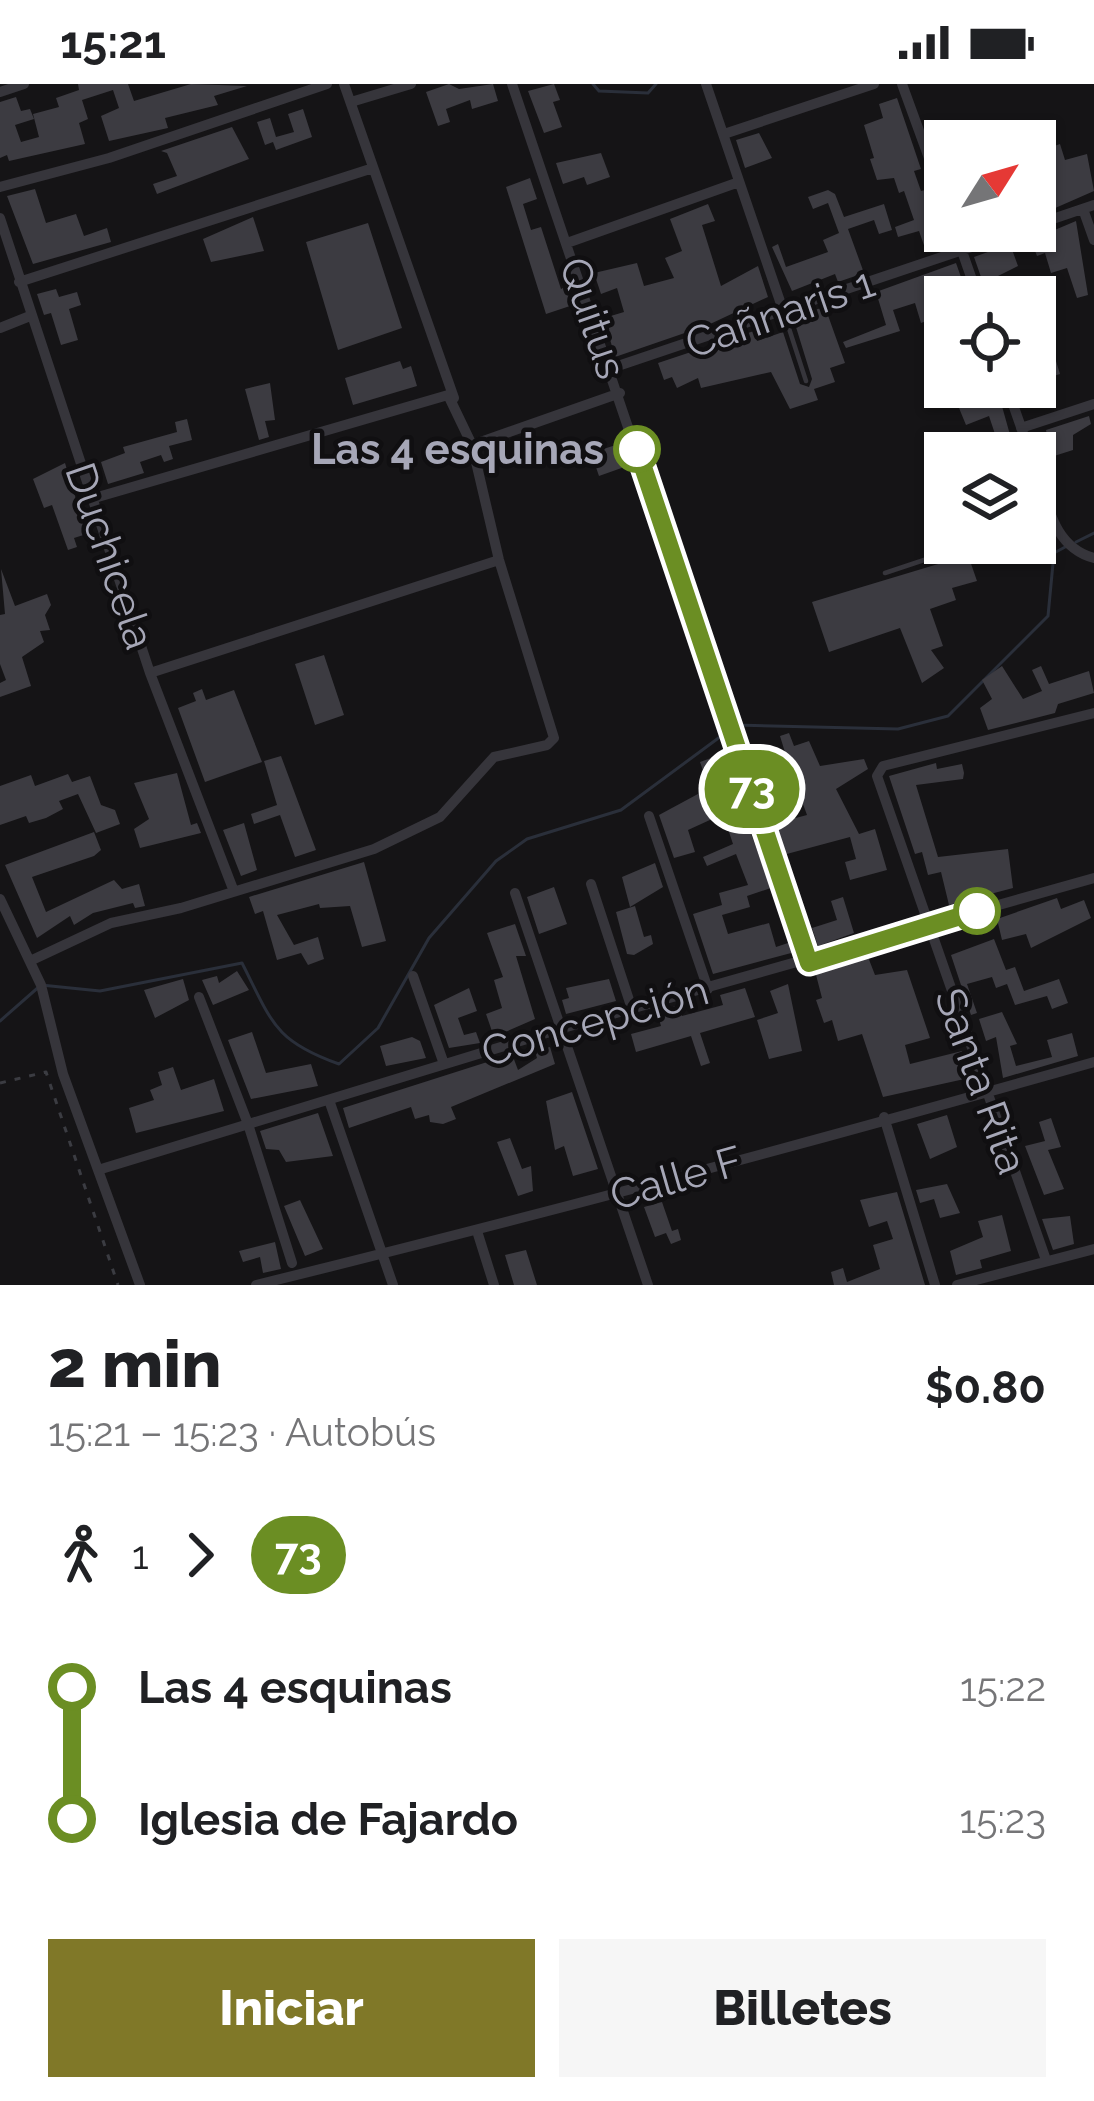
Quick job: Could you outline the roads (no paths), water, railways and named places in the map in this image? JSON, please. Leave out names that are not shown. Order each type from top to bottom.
[{"type":"street","points":[[0,92],[24,84]]},
{"type":"street","points":[[0,187],[109,158],[327,84]]},
{"type":"street","points":[[30,962],[111,923],[374,849],[440,817],[494,757],[551,742],[554,734],[499,560],[472,445],[370,169],[344,84]]},
{"type":"street","points":[[350,102],[411,84]]},
{"type":"street","name":"Quitus","points":[[512,84],[809,963]]},
{"type":"street","points":[[706,84],[784,313]]},
{"type":"street","points":[[724,134],[874,84]]},
{"type":"street","points":[[902,84],[924,144]]},
{"type":"street","points":[[20,282],[370,169]]},
{"type":"street","points":[[567,243],[739,182]]},
{"type":"street","points":[[1056,219],[1089,207],[1094,240]]},
{"type":"street","name":"Duchicela","points":[[0,218],[150,673],[233,889]]},
{"type":"street","name":"Cañnaris 1","points":[[609,369],[956,252]]},
{"type":"street","points":[[0,328],[30,316]]},
{"type":"street","points":[[472,445],[620,393]]},
{"type":"street","points":[[91,500],[452,398]]},
{"type":"street","points":[[1021,428],[1094,404]]},
{"type":"street","points":[[1014,408],[1022,432]]},
{"type":"street","points":[[1056,526],[1071,550],[1094,558]]},
{"type":"street","points":[[150,673],[499,560]]},
{"type":"street","name":"Santa Rita","points":[[1046,1260],[925,926],[877,776],[883,766],[1094,713]]},
{"type":"street","points":[[649,816],[708,989]]},
{"type":"street","name":"Concepción","points":[[98,1170],[563,1028],[809,963],[1094,878]]},
{"type":"street","points":[[591,884],[632,1009]]},
{"type":"street","points":[[515,893],[648,1285]]},
{"type":"street","points":[[0,898],[30,962],[140,1285]]},
{"type":"street","points":[[413,976],[444,1064]]},
{"type":"street","points":[[199,997],[248,1124],[292,1263]]},
{"type":"street","name":"Calle F","points":[[256,1285],[615,1197],[884,1117],[1094,1062]]},
{"type":"street","points":[[329,1100],[393,1285]]},
{"type":"street","points":[[884,1117],[935,1285]]},
{"type":"street","points":[[477,1231],[494,1285]]},
{"type":"street","points":[[957,1285],[1094,1249]]},
{"type":"lane","points":[[784,313],[806,381]]},
{"type":"lane","points":[[885,574],[924,561]]},
{"type":"waterway","points":[[593,84],[599,91],[648,93],[656,84]]},
{"type":"waterway","points":[[1076,542],[1094,533]]},
{"type":"waterway","points":[[736,725],[898,729],[948,716],[1048,616],[1054,553],[1067,546]]},
{"type":"waterway","points":[[0,1021],[41,985],[100,991],[242,963],[277,1027],[301,1047],[339,1064],[378,1028],[429,938],[496,861],[527,839],[621,810],[728,731]]},
{"type":"place","name":"Las 4 esquinas","points":[[637,449]]}]
